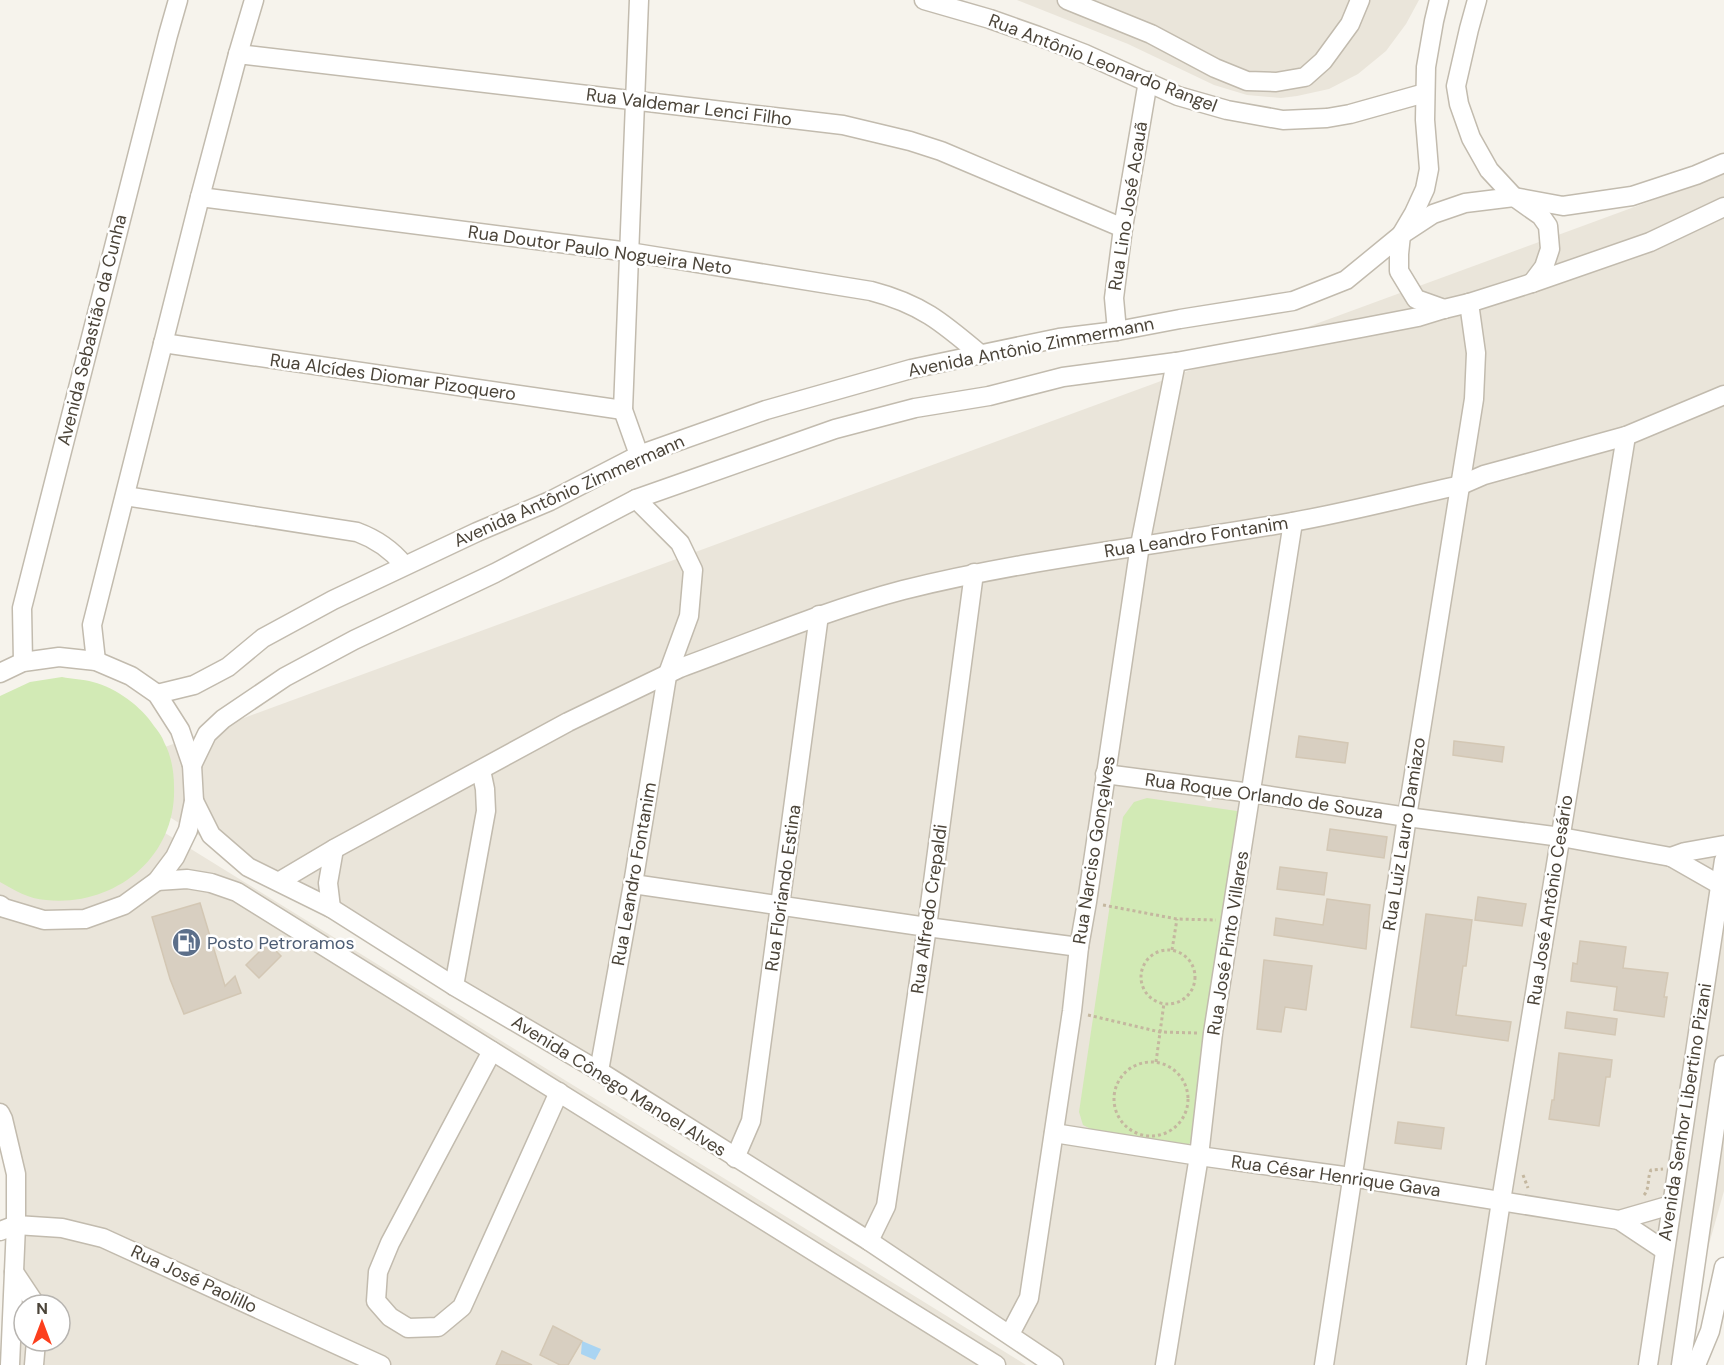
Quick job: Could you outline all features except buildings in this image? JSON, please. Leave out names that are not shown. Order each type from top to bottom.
[{"type":"street","name":"Avenida Sebastião da Cunha","points":[[23,662],[22,608],[178,0]]},
{"type":"street","points":[[96,661],[92,625],[200,197],[254,0]]},
{"type":"street","points":[[639,0],[623,410],[639,455]]},
{"type":"street","name":"Rua Antônio Leonardo Rangel","points":[[924,0],[1038,36],[1085,54],[1178,96],[1227,110],[1283,120],[1327,118],[1350,114],[1425,93]]},
{"type":"street","points":[[1067,0],[1151,34],[1215,68],[1247,81],[1276,82],[1305,77],[1323,61],[1350,24],[1360,0]]},
{"type":"street","points":[[1439,0],[1429,44],[1425,93],[1429,169],[1425,189],[1401,235],[1399,271],[1416,299],[1444,309]]},
{"type":"street","points":[[1477,0],[1456,86],[1459,104],[1467,130],[1489,170],[1514,197],[1541,216],[1548,226],[1550,249],[1544,267],[1532,283]]},
{"type":"street","name":"Rua Valdemar Lenci Filho","points":[[238,54],[843,126],[910,141],[972,163],[1123,228]]},
{"type":"street","name":"Rua Lino José Acauã","points":[[1117,331],[1114,298],[1123,228],[1148,81]]},
{"type":"street","name":"Avenida Antônio Zimmermann","points":[[157,694],[194,685],[228,667],[263,638],[404,565],[550,501],[639,455],[765,410],[911,369],[1059,338],[1117,331],[1293,301],[1346,280],[1401,235],[1433,214],[1466,203],[1514,197],[1563,206],[1632,196],[1696,175],[1724,163]]},
{"type":"street","name":"Rua Doutor Paulo Nogueira Neto","points":[[200,197],[629,252],[861,289],[908,303],[942,322],[981,355]]},
{"type":"street","name":"Avenida Antônio Zimmermann","points":[[192,765],[207,734],[224,719],[285,677],[394,621],[495,573],[636,499],[835,429],[915,408],[989,396],[1063,377],[1176,362],[1418,317],[1532,283],[1650,242],[1724,207]]},
{"type":"street","name":"Rua Luiz Lauro Damiazo","points":[[1323,1365],[1474,399],[1476,353],[1469,303]]},
{"type":"street","name":"Rua Alcídes Diomar Pizoquero","points":[[163,343],[623,410]]},
{"type":"street","name":"Rua Narciso Gonçalves","points":[[1010,1334],[1029,1298],[1140,545],[1176,362]]},
{"type":"street","name":"Rua Leandro Fontanim","points":[[280,881],[334,849],[611,700],[680,668],[819,615],[900,591],[974,573],[1293,522],[1461,485],[1484,476],[1626,436],[1724,395]]},
{"type":"street","name":"Rua José Antônio Cesário","points":[[1476,1365],[1626,436]]},
{"type":"street","points":[[125,496],[357,532],[388,548],[404,565]]},
{"type":"street","name":"Rua Leandro Fontanim","points":[[599,1071],[667,676],[689,616],[693,570],[680,543],[636,499]]},
{"type":"street","name":"Rua José Pinto Villares","points":[[1165,1365],[1199,1156],[1230,920],[1293,522]]},
{"type":"street","name":"Rua Alfredo Crepaldi","points":[[869,1241],[885,1206],[927,927],[974,573]]},
{"type":"street","name":"Rua Floriando Estina","points":[[735,1158],[751,1121],[819,615]]},
{"type":"street","points":[[0,673],[23,662],[59,657],[96,661],[130,676],[157,694],[180,730],[192,765],[194,801],[188,830],[175,857],[157,881],[124,905],[85,919],[44,920],[0,905]]},
{"type":"street","points":[[454,986],[486,812],[481,770]]},
{"type":"street","name":"Rua Roque Orlando de Souza","points":[[1105,774],[1561,837],[1671,857],[1720,885]]},
{"type":"street","name":"Avenida Cônego Manoel Alves","points":[[194,801],[211,835],[248,867],[331,908],[454,986],[599,1071],[869,1241],[1054,1365]]},
{"type":"street","name":"Rua Roque Orlando de Souza","points":[[1671,857],[1724,845]]},
{"type":"street","points":[[331,908],[328,884],[334,849]]},
{"type":"street","name":"Avenida Senhor Libertino Pizani","points":[[1648,1365],[1724,860]]},
{"type":"street","name":"Avenida Cônego Manoel Alves","points":[[157,881],[187,879],[212,883],[237,892],[996,1365]]},
{"type":"street","points":[[633,884],[1079,947]]},
{"type":"street","points":[[492,1051],[390,1244],[378,1272],[376,1301],[390,1317],[408,1328],[438,1327],[462,1307],[559,1092]]},
{"type":"street","name":"Avenida Senhor Libertino Pizani","points":[[1681,1365],[1724,1065]]},
{"type":"street","points":[[0,1113],[16,1174],[8,1228],[14,1272],[10,1365]]},
{"type":"street","name":"Rua César Henrique Gava","points":[[1054,1133],[1619,1220],[1664,1250]]},
{"type":"street","name":"Rua César Henrique Gava","points":[[1619,1220],[1671,1205]]},
{"type":"street","name":"Rua José Paolillo","points":[[8,1228],[62,1228],[103,1238],[381,1365]]},
{"type":"street","points":[[1696,1365],[1710,1331],[1724,1267]]},
{"type":"street","points":[[14,1272],[28,1293]]},
{"type":"path","points":[[1087,902],[1177,919],[1230,920]]},
{"type":"path","points":[[1172,950],[1177,919]]},
{"type":"path","points":[[1162,950],[1172,950],[1182,953],[1190,960],[1195,970],[1195,981],[1192,990],[1184,998],[1175,1003],[1164,1003],[1154,1000],[1146,993],[1141,973],[1145,963],[1152,955],[1162,950]]},
{"type":"path","points":[[1156,1062],[1164,1003]]},
{"type":"path","points":[[1072,1011],[1160,1032],[1214,1033]]},
{"type":"path","points":[[1156,1062],[1170,1067],[1180,1076],[1187,1089],[1188,1104],[1183,1117],[1173,1128],[1160,1134],[1146,1135],[1132,1131],[1121,1121],[1115,1108],[1114,1094],[1119,1080],[1128,1069],[1141,1063],[1156,1062]]},
{"type":"path","points":[[1524,1168],[1523,1178],[1527,1188],[1532,1191]]},
{"type":"path","points":[[1642,1197],[1647,1191],[1651,1170],[1656,1168],[1676,1171]]},
{"type":"shaded area","points":[[1017,0],[1419,0],[1406,24],[1386,51],[1358,74],[1329,89],[1281,98],[1247,95],[1214,85],[1128,44]]},
{"type":"shaded area","points":[[1724,174],[1724,1191],[1675,1365],[1053,1365],[97,772]]},
{"type":"shaded area","points":[[0,731],[1026,1365],[15,1365],[15,1353],[72,1353],[72,1293],[17,1293],[21,1191],[0,1138]]},
{"type":"green space","points":[[62,677],[89,681],[119,693],[149,719],[162,738],[173,769],[172,812],[165,835],[153,855],[137,872],[118,886],[96,895],[71,900],[46,900],[28,896],[0,882],[0,696],[30,682]]},
{"type":"green space","points":[[1147,798],[1237,811],[1240,818],[1194,1139],[1189,1144],[1093,1130],[1083,1125],[1079,1112],[1123,817],[1134,802]]},
{"type":"water","points":[[582,1341],[601,1349],[595,1360],[581,1354]]},
{"type":"place","name":"Posto Petroramos","points":[[186,943]]}]
